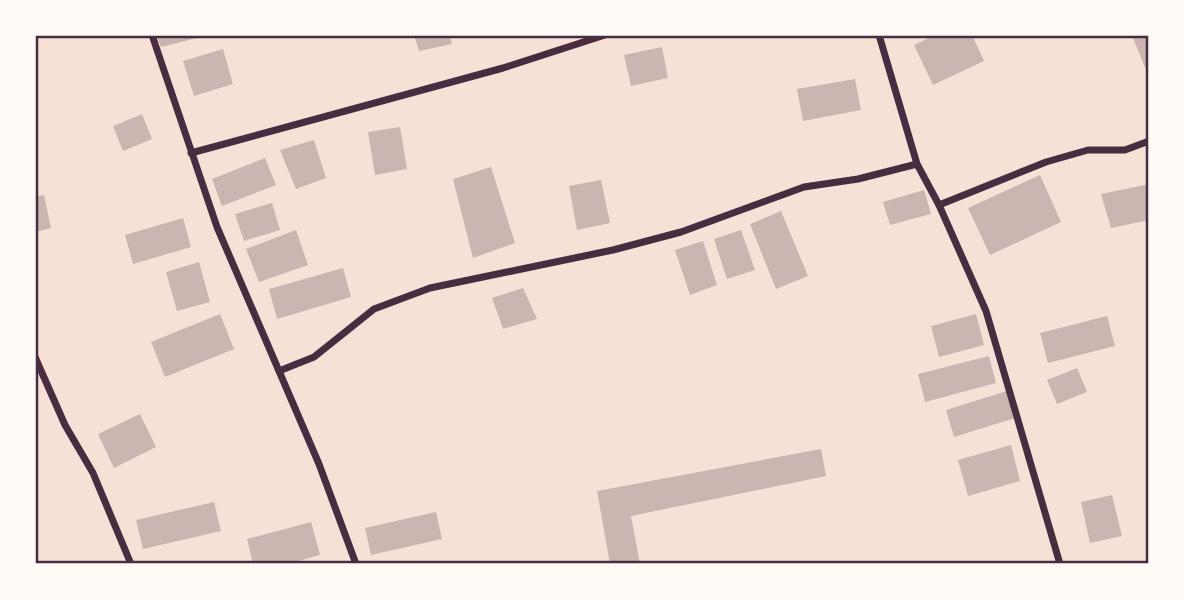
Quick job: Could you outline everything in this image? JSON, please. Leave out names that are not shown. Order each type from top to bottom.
[{"type":"street","points":[[152,35],[217,227],[319,464],[356,564]]},
{"type":"street","points":[[191,153],[503,68],[605,35]]},
{"type":"street","points":[[879,35],[917,164],[939,205],[986,311],[1060,564]]},
{"type":"street","points":[[939,205],[1046,162],[1088,150],[1125,150],[1149,141]]},
{"type":"street","points":[[279,371],[314,357],[374,309],[429,288],[613,250],[681,232],[804,187],[858,179],[917,164]]},
{"type":"street","points":[[35,357],[65,425],[93,473],[131,564]]},
{"type":"building","points":[[156,35],[204,35],[205,36],[161,47]]},
{"type":"building","points":[[414,35],[449,35],[452,44],[419,51]]},
{"type":"building","points":[[935,35],[972,35],[984,61],[933,85],[914,45]]},
{"type":"building","points":[[1149,35],[1149,77],[1133,38]]},
{"type":"building","points":[[662,47],[668,78],[631,86],[624,55]]},
{"type":"building","points":[[223,49],[233,84],[194,96],[183,61]]},
{"type":"building","points":[[855,79],[861,110],[803,121],[797,89]]},
{"type":"building","points":[[142,114],[152,139],[123,151],[113,126]]},
{"type":"building","points":[[400,127],[407,169],[375,175],[368,132]]},
{"type":"building","points":[[314,140],[326,178],[296,189],[280,150]]},
{"type":"building","points":[[265,158],[276,185],[222,206],[212,179]]},
{"type":"building","points":[[491,167],[515,243],[473,258],[453,179]]},
{"type":"building","points":[[1040,175],[1061,222],[990,255],[968,208]]},
{"type":"building","points":[[601,180],[610,223],[577,230],[569,186]]},
{"type":"building","points":[[1149,184],[1149,220],[1111,228],[1101,194]]},
{"type":"building","points":[[924,190],[931,214],[890,225],[883,202]]},
{"type":"building","points":[[44,195],[51,228],[35,232],[35,197]]},
{"type":"building","points":[[272,203],[280,230],[244,241],[235,214]]},
{"type":"building","points":[[781,211],[808,276],[776,289],[750,224]]},
{"type":"building","points":[[183,218],[191,247],[133,264],[125,235]]},
{"type":"building","points":[[296,230],[308,265],[259,282],[246,249]]},
{"type":"building","points":[[741,230],[755,270],[727,279],[714,239]]},
{"type":"building","points":[[703,241],[717,285],[690,295],[675,250]]},
{"type":"building","points":[[199,262],[210,302],[177,311],[166,272]]},
{"type":"building","points":[[343,268],[351,297],[277,319],[269,289]]},
{"type":"building","points":[[523,288],[537,319],[503,329],[492,298]]},
{"type":"building","points":[[220,314],[234,349],[165,377],[151,342]]},
{"type":"building","points":[[976,314],[984,345],[939,357],[931,326]]},
{"type":"building","points":[[1107,316],[1115,346],[1048,363],[1040,333]]},
{"type":"building","points":[[989,356],[996,383],[925,402],[918,374]]},
{"type":"building","points":[[1077,368],[1087,392],[1057,404],[1047,380]]},
{"type":"building","points":[[1007,391],[1015,418],[954,437],[946,410]]},
{"type":"building","points":[[140,414],[156,447],[114,468],[98,434]]},
{"type":"building","points":[[1011,445],[1020,481],[968,496],[958,460]]},
{"type":"building","points":[[821,449],[826,476],[631,516],[640,564],[610,564],[597,491]]},
{"type":"building","points":[[1112,495],[1122,536],[1090,543],[1081,502]]},
{"type":"building","points":[[214,502],[221,531],[143,549],[136,520]]},
{"type":"building","points":[[436,512],[442,539],[371,555],[365,528]]},
{"type":"building","points":[[311,522],[320,555],[287,564],[253,564],[247,539]]}]
